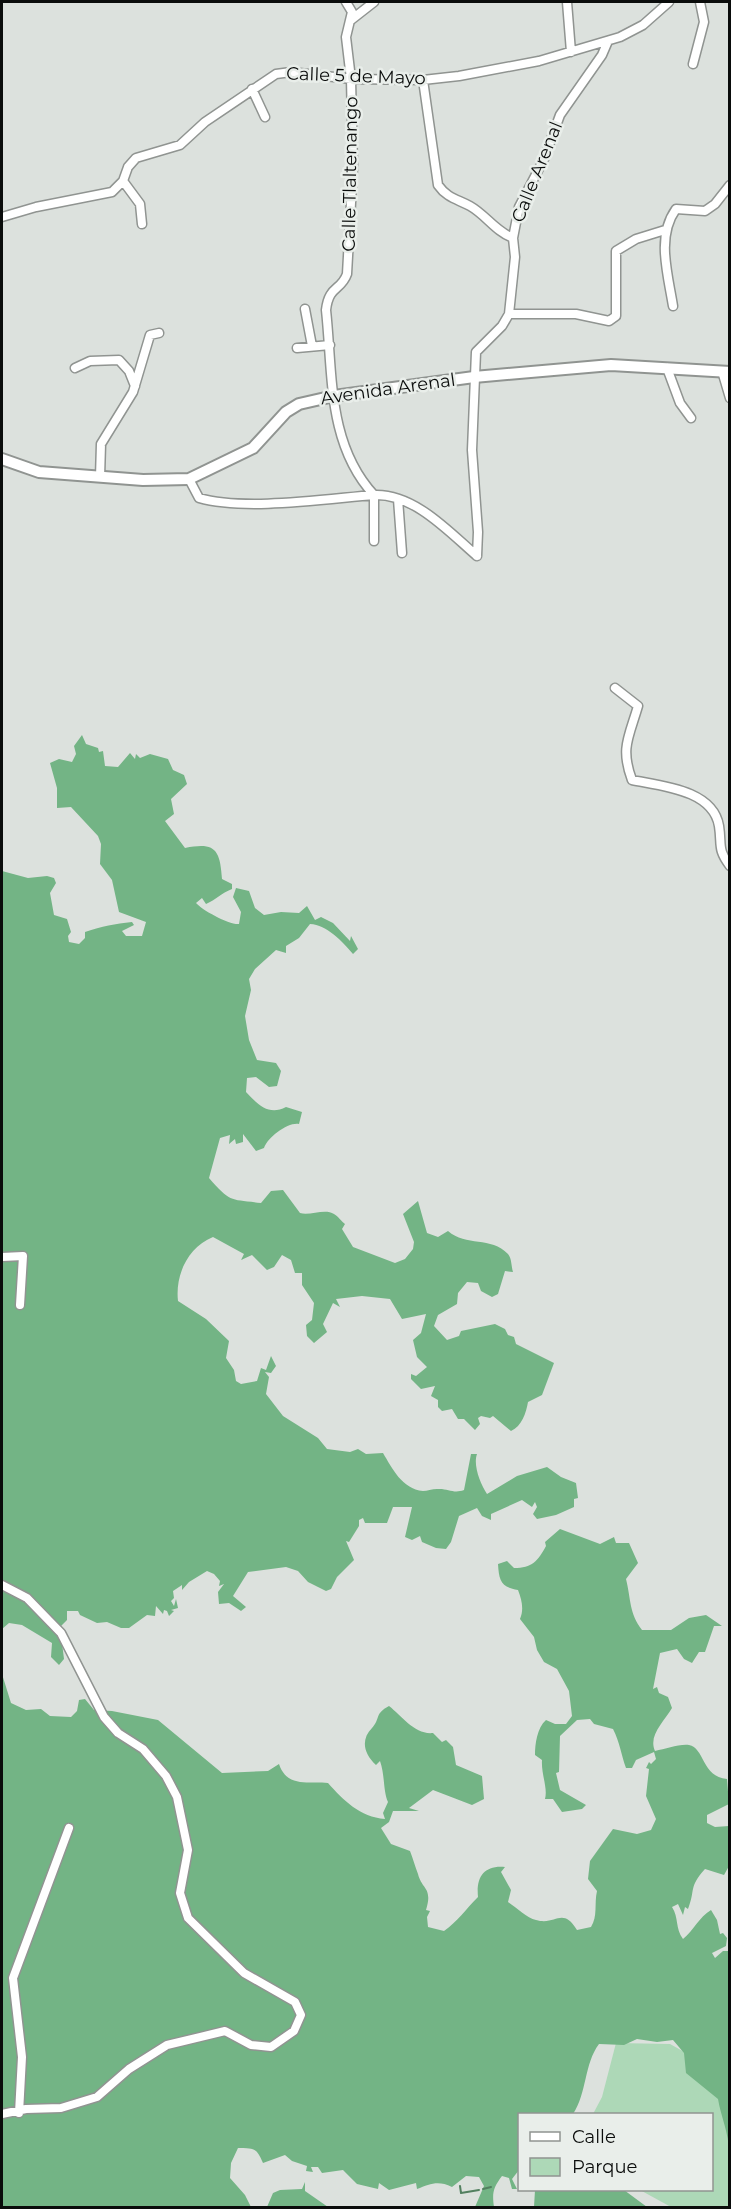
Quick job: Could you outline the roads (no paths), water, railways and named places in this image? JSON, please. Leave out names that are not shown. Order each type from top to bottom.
[{"type":"street","name":"Calle Tlaltenango","points":[[346,2],[352,12],[346,37],[351,79],[351,238],[345,279],[330,293],[327,301],[338,429],[344,449],[364,485],[374,495]]},
{"type":"street","points":[[351,20],[374,2]]},
{"type":"street","points":[[567,2],[571,52]]},
{"type":"street","name":"Calle 5 de Mayo","points":[[2,217],[36,207],[112,192],[123,181],[128,167],[136,158],[180,145],[205,122],[252,89],[283,72],[351,79],[423,80],[459,76],[571,52],[608,41],[643,25],[669,2]]},
{"type":"street","points":[[693,64],[704,22],[700,2]]},
{"type":"street","name":"Calle Arenal","points":[[509,314],[515,257],[513,238],[519,207],[544,159],[560,115],[602,56],[608,41]]},
{"type":"street","points":[[423,80],[438,185],[444,194],[470,206],[501,233],[513,238]]},
{"type":"street","points":[[252,89],[265,117]]},
{"type":"street","points":[[123,181],[140,204],[142,224]]},
{"type":"street","points":[[674,306],[664,250],[665,230],[676,209],[705,211],[715,204],[729,185]]},
{"type":"street","points":[[189,479],[199,498],[217,503],[316,501],[388,494],[451,532],[477,556],[478,532],[472,450],[476,352],[502,326],[509,314],[576,314],[609,321],[616,316],[616,251],[636,239],[665,230]]},
{"type":"street","points":[[305,309],[312,346]]},
{"type":"street","points":[[100,477],[101,444],[135,387],[150,335],[159,333]]},
{"type":"street","points":[[297,348],[330,345]]},
{"type":"street","points":[[75,368],[90,361],[119,360],[129,371],[135,387]]},
{"type":"street","name":"Avenida Arenal","points":[[2,459],[39,472],[171,481],[189,479],[253,448],[286,412],[299,404],[334,396],[474,377],[610,365],[726,372]]},
{"type":"street","points":[[668,368],[680,404],[691,418]]},
{"type":"street","points":[[726,372],[729,398]]},
{"type":"street","points":[[374,495],[374,541]]},
{"type":"street","points":[[398,499],[402,553]]},
{"type":"street","points":[[615,688],[638,705],[624,759],[632,780],[681,790],[708,803],[719,824],[720,853],[729,866]]},
{"type":"street","points":[[2,1257],[23,1256],[20,1305]]},
{"type":"street","points":[[2,1585],[27,1598],[61,1633],[104,1717],[118,1733],[143,1749],[166,1776],[177,1797],[188,1850],[180,1893],[188,1918],[244,1973],[296,2002],[301,2015],[294,2031],[271,2047],[251,2045],[225,2031],[167,2045],[129,2069],[97,2097],[61,2108],[26,2109],[19,2113],[2,2114]]},
{"type":"street","points":[[19,2113],[22,2057],[13,1978],[69,1828]]},
{"type":"waterway","points":[[460,2186],[461,2193],[479,2190]]},
{"type":"waterway","points":[[483,2189],[491,2187]]}]
